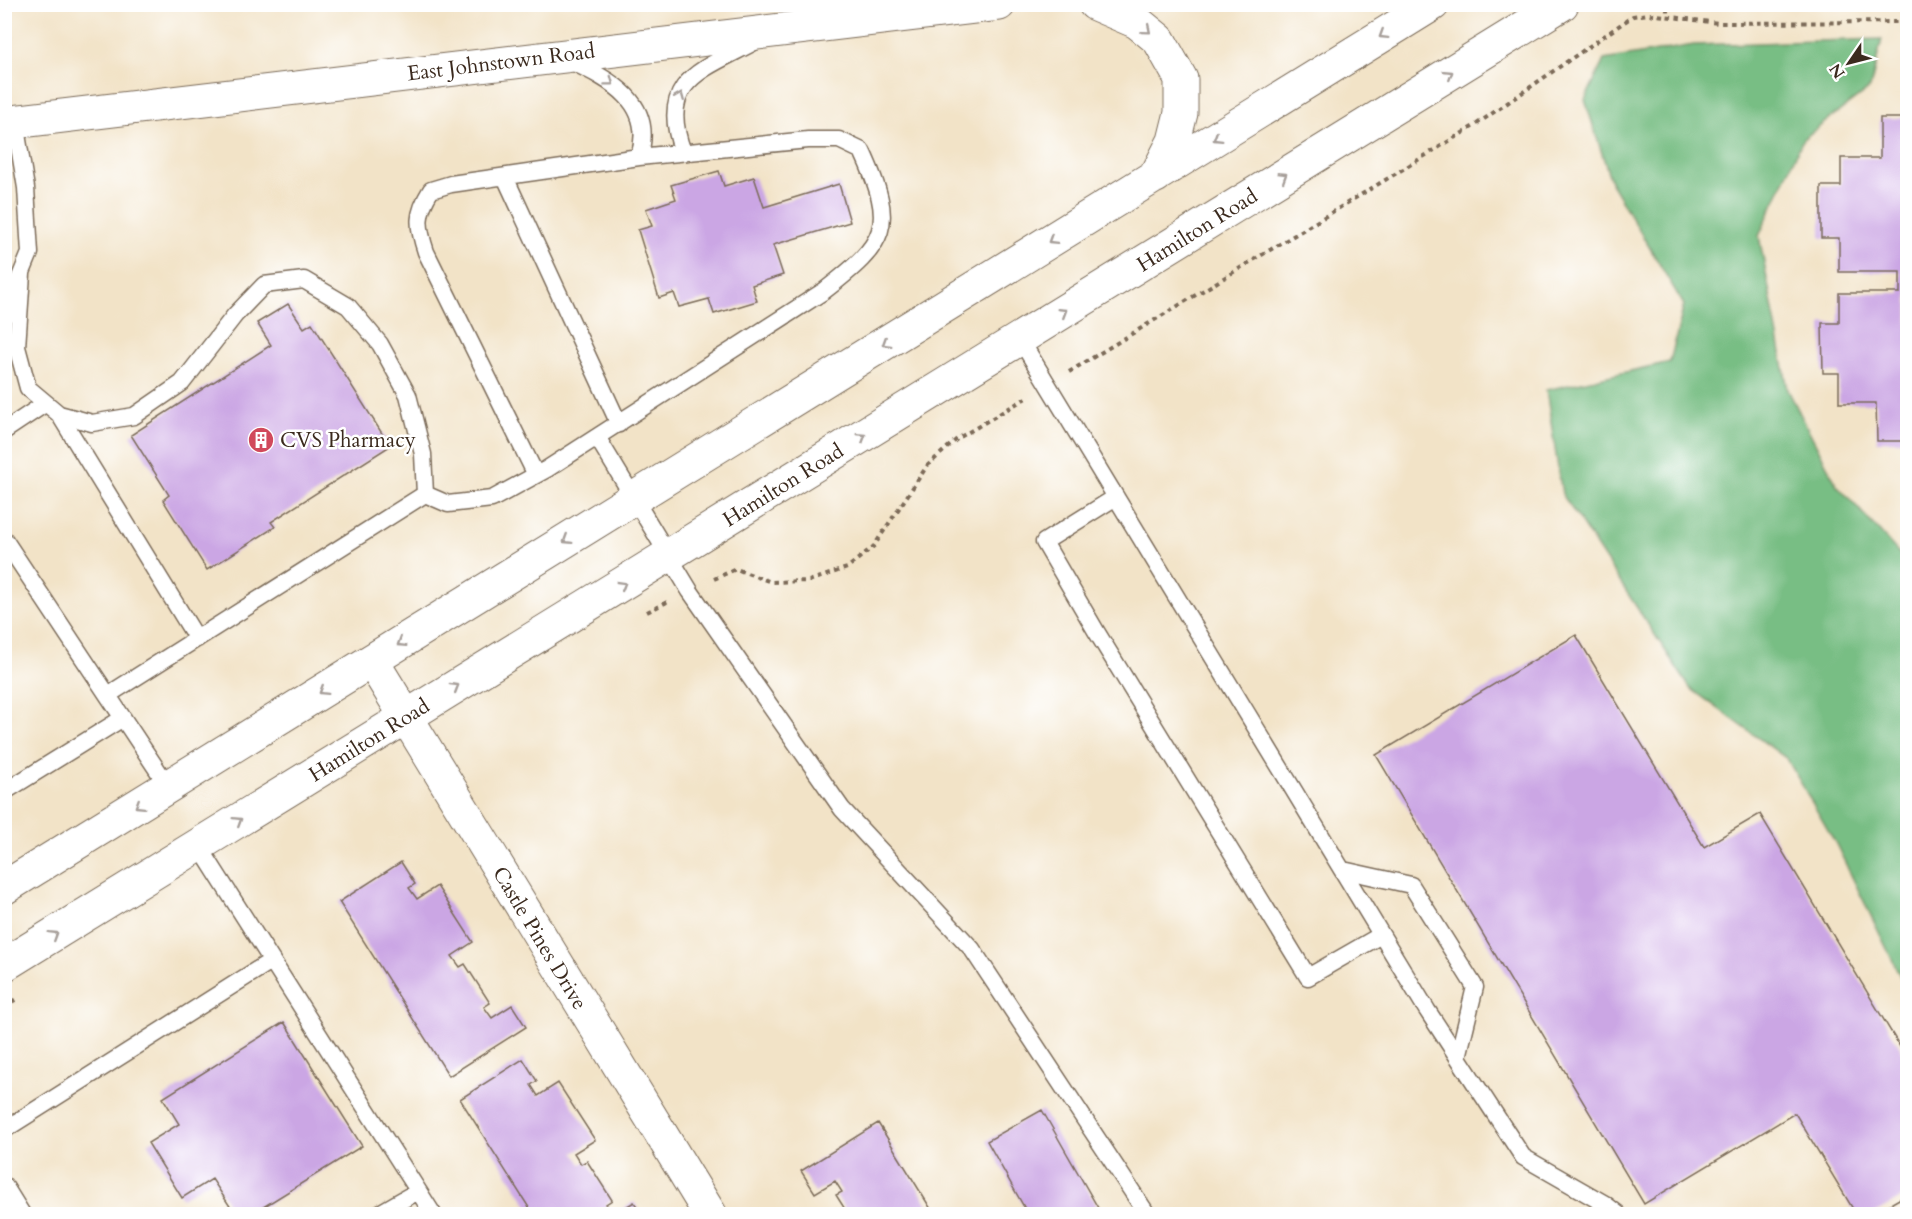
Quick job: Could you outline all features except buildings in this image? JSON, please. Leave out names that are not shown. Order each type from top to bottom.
[{"type":"main road","name":"East Johnstown Road","points":[[8,117],[999,4]]},
{"type":"main road","points":[[1095,4],[1137,22],[1159,40],[1181,79],[1180,113],[1174,141],[1156,176]]},
{"type":"main road","points":[[4,888],[1433,4]]},
{"type":"main road","name":"Hamilton Road","points":[[4,965],[1562,4]]},
{"type":"main road","name":"Castle Pines Drive","points":[[372,661],[710,1215]]},
{"type":"lane","points":[[683,152],[673,117],[678,92],[692,77],[779,29]]},
{"type":"lane","points":[[558,56],[603,77],[628,96],[641,122],[644,140],[639,157]]},
{"type":"lane","points":[[4,316],[30,253],[26,188],[8,117]]},
{"type":"lane","points":[[425,494],[448,504],[492,499],[536,475],[619,424],[824,291],[859,264],[880,238],[882,216],[874,177],[862,151],[839,140],[808,140],[639,157],[451,184],[431,190],[423,204],[418,226],[426,252],[536,475]]},
{"type":"lane","points":[[505,177],[619,424]]},
{"type":"lane","points":[[22,274],[17,347],[28,388],[53,409],[197,639]]},
{"type":"lane","points":[[4,431],[53,409],[92,423],[134,416],[183,383],[235,315],[264,285],[304,280],[348,306],[380,344],[408,395],[423,454],[425,494]]},
{"type":"lane","points":[[1020,339],[1381,935],[1523,1157],[1605,1204],[1618,1215]]},
{"type":"lane","points":[[597,437],[690,591],[842,809],[972,949],[1147,1215]]},
{"type":"lane","points":[[108,695],[425,494]]},
{"type":"lane","points":[[1116,497],[1044,542],[1096,631],[1308,977],[1381,935]]},
{"type":"lane","points":[[4,538],[168,786]]},
{"type":"lane","points":[[4,792],[123,718]]},
{"type":"lane","points":[[199,846],[433,1215]]},
{"type":"lane","points":[[1342,870],[1411,885],[1475,987],[1458,1057]]},
{"type":"lane","points":[[4,1130],[271,961]]},
{"type":"lane","points":[[4,1185],[22,1215]]},
{"type":"lane","points":[[378,1215],[418,1191]]},
{"type":"path","points":[[1666,7],[1667,16]]},
{"type":"path","points":[[645,613],[736,569],[771,582],[809,581],[847,568],[874,546],[927,466],[957,439],[1474,126],[1634,16],[1667,16],[1719,23],[1908,22]]},
{"type":"path","points":[[4,1006],[25,994]]},
{"type":"green space","points":[[1882,39],[1870,88],[1803,139],[1759,236],[1788,390],[1837,485],[1907,562],[1907,990],[1836,844],[1787,759],[1690,688],[1562,494],[1546,390],[1670,362],[1684,305],[1612,185],[1585,100],[1604,60],[1694,45]]},
{"type":"place","name":"CVS Pharmacy","points":[[261,440]]}]
